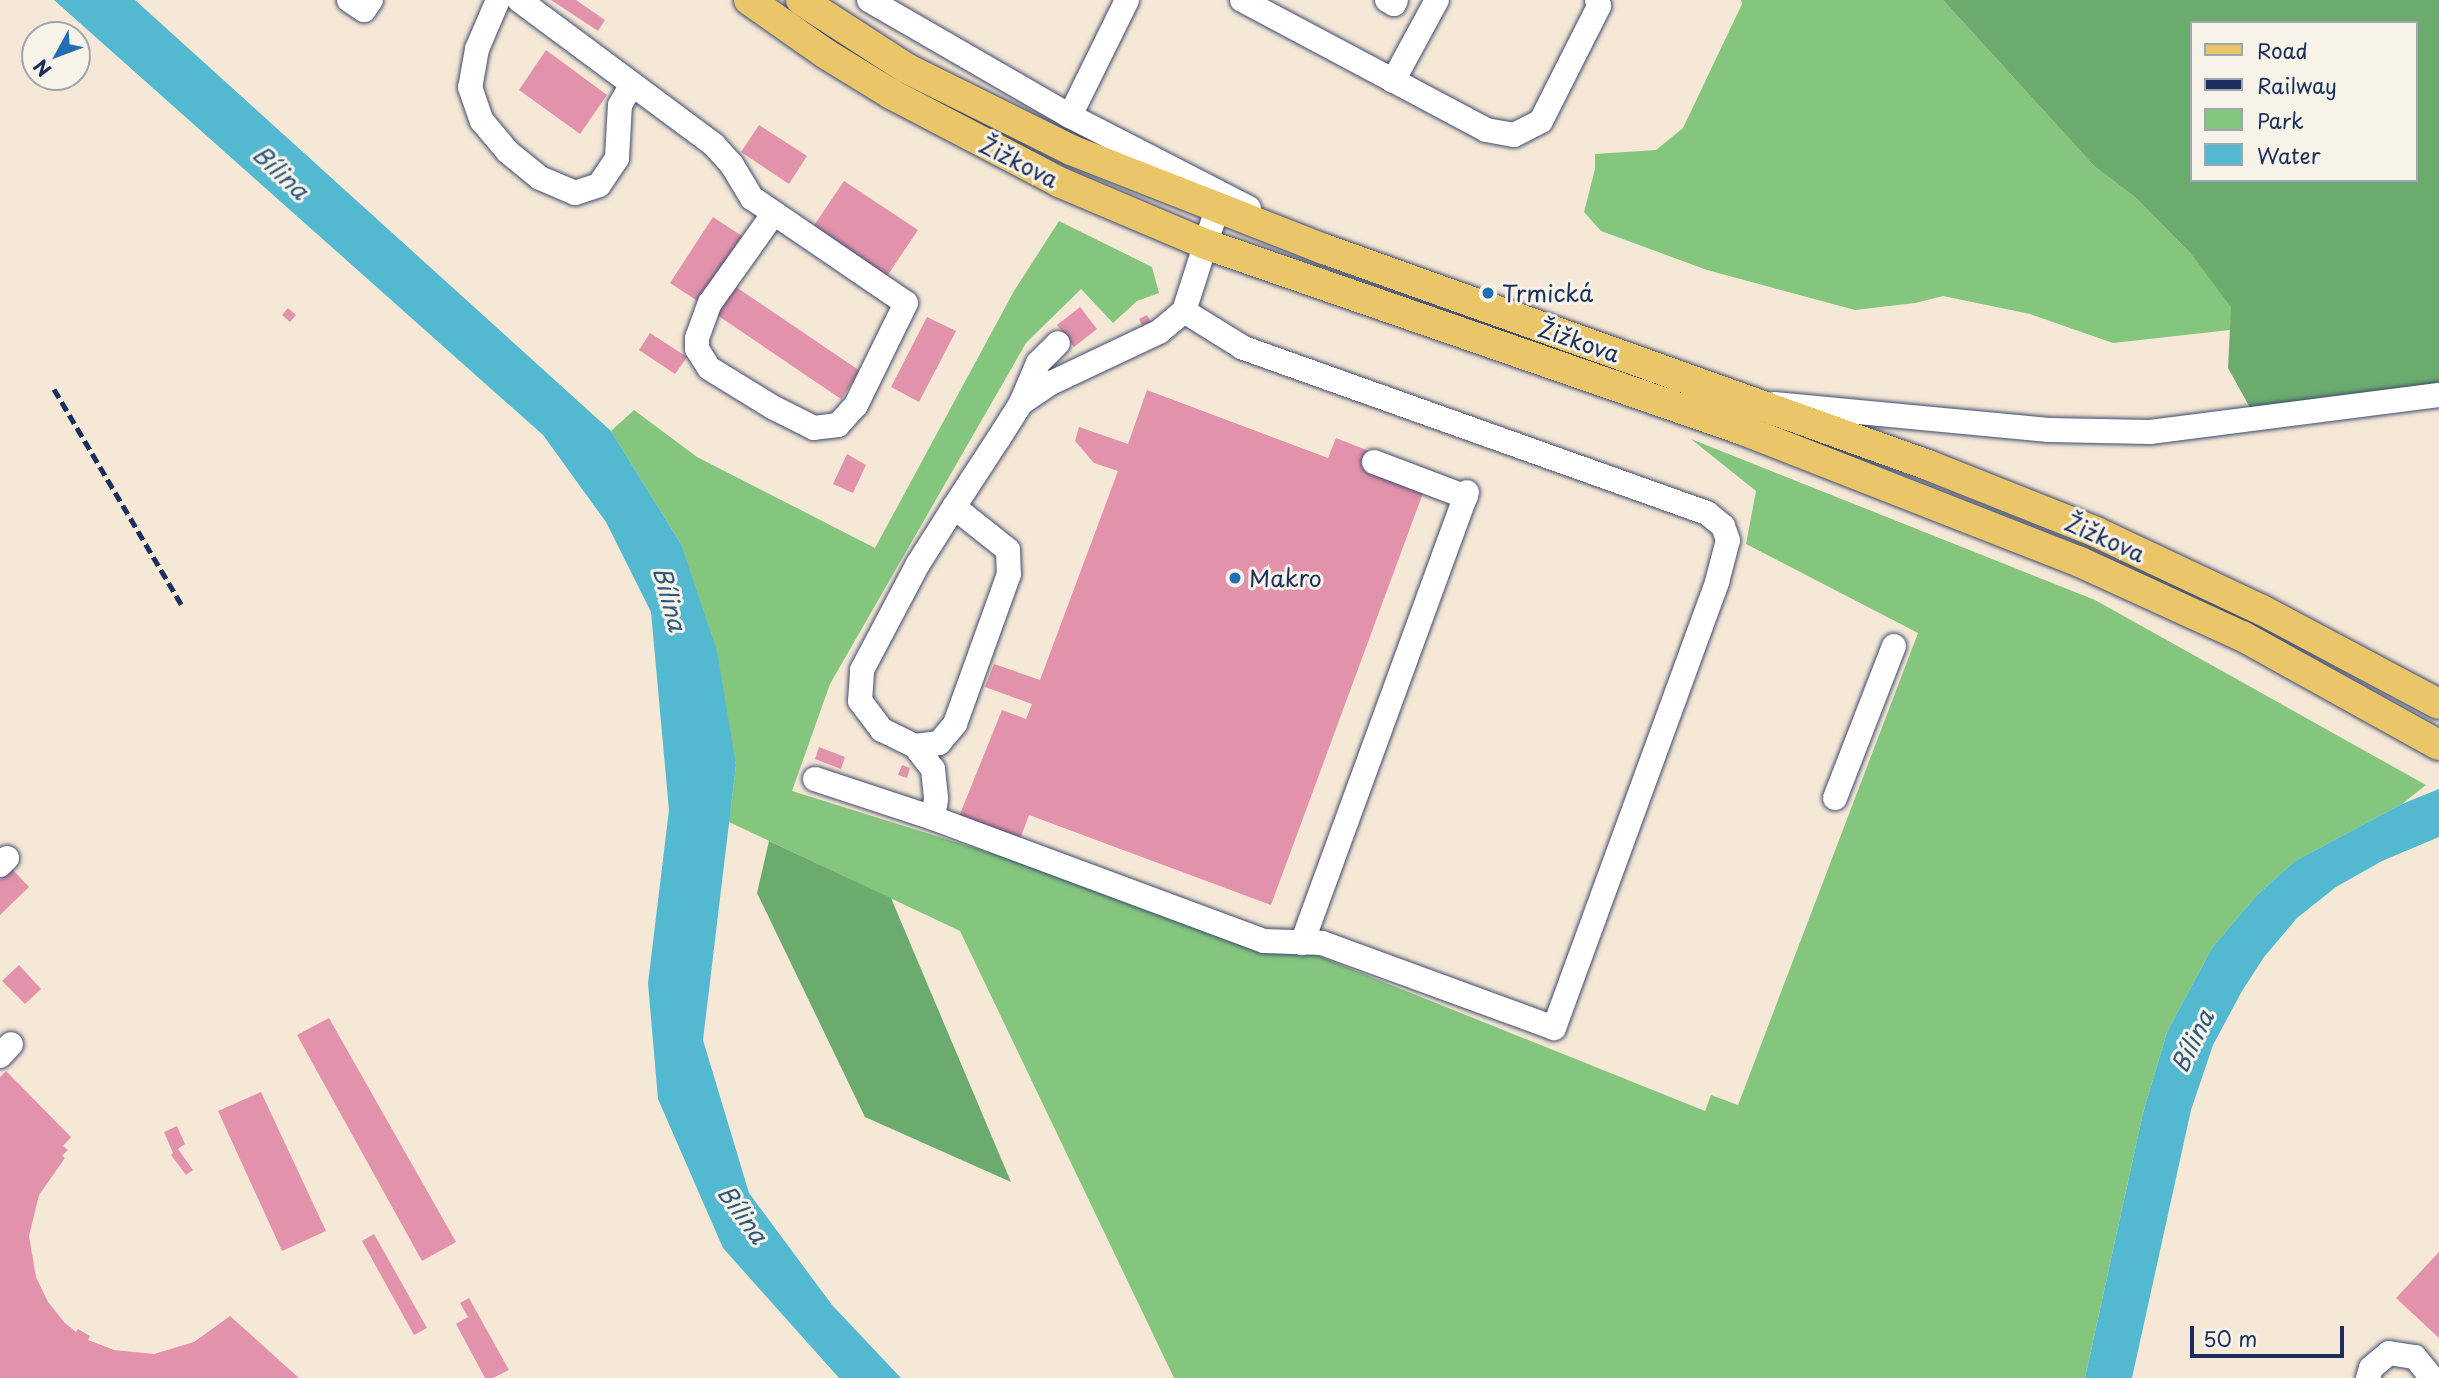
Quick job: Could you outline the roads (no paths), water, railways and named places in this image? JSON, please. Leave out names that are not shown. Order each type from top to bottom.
[{"type":"main road","name":"Žižkova","points":[[749,0],[826,54],[953,129],[1059,183],[1205,244],[1310,283],[1426,319],[1743,430],[2081,562],[2242,636],[2431,740]]},
{"type":"main road","name":"Žižkova","points":[[801,0],[906,68],[1071,150],[1324,249],[1928,465],[2095,532],[2262,610],[2439,704]]},
{"type":"street","points":[[349,0],[364,10],[371,0]]},
{"type":"street","points":[[498,0],[477,49],[470,87],[482,121],[508,152],[540,178],[575,193],[599,185],[617,158],[620,105],[632,84]]},
{"type":"street","points":[[519,0],[715,145],[732,165],[752,198],[774,213],[906,303],[856,405],[838,425],[814,428],[774,408],[709,368],[697,349],[697,338],[710,303],[774,213]]},
{"type":"street","name":"Žižkova","points":[[869,0],[1070,116],[1189,175],[1324,249]]},
{"type":"street","points":[[1070,116],[1127,0]]},
{"type":"street","points":[[1242,0],[1486,130],[1514,135],[1541,121],[1599,6],[1597,0]]},
{"type":"street","points":[[1387,0],[1394,4],[1396,0]]},
{"type":"street","points":[[1393,81],[1437,0]]},
{"type":"street","points":[[1021,403],[1051,383],[1159,332],[1184,311],[1217,209]]},
{"type":"street","points":[[815,779],[933,818],[1264,942],[1322,943],[1554,1028],[1708,608],[1728,540],[1723,526],[1707,513],[1242,346],[1184,311]]},
{"type":"street","points":[[933,818],[936,799],[933,769],[915,746],[882,730],[860,701],[862,670],[918,564],[1021,403],[1038,363],[1058,343]]},
{"type":"street","name":"Žižkova","points":[[1756,403],[2049,430],[2150,432],[2439,395]]},
{"type":"street","points":[[1302,943],[1466,494],[1374,462]]},
{"type":"street","points":[[915,746],[939,743],[955,724],[1009,574],[1008,550],[954,507]]},
{"type":"street","points":[[1835,798],[1895,646]]},
{"type":"street","points":[[2368,1378],[2371,1368],[2389,1353],[2415,1357],[2432,1378]]},
{"type":"water","name":"Bílina","points":[[54,0],[135,0],[611,431],[681,544],[717,651],[736,765],[703,1040],[749,1193],[832,1305],[901,1378],[839,1378],[723,1248],[658,1099],[648,983],[669,810],[651,612],[606,522],[543,435],[91,33],[91,21],[78,21]]},
{"type":"water","name":"Bílina","points":[[2439,789],[2439,837],[2382,861],[2336,887],[2297,918],[2264,957],[2242,991],[2213,1045],[2191,1110],[2132,1378],[2085,1378],[2143,1113],[2167,1032],[2212,948],[2256,896],[2295,861],[2402,804]]},
{"type":"railway","points":[[54,389],[181,604]]},
{"type":"place","name":"Trmická","points":[[1488,293]]},
{"type":"place","name":"Makro","points":[[1235,578]]}]
